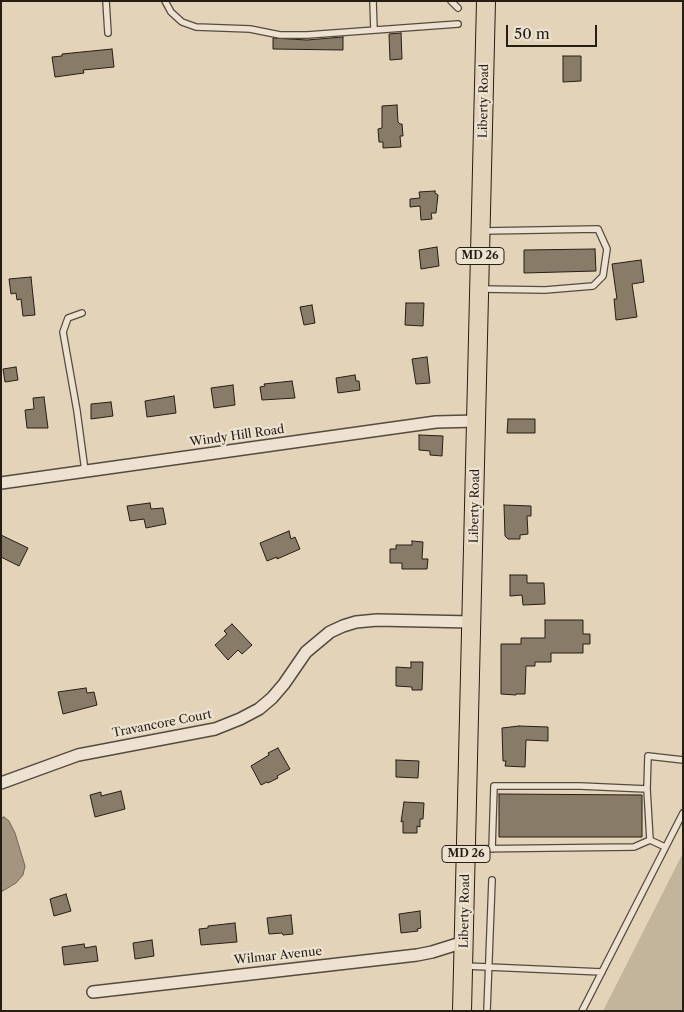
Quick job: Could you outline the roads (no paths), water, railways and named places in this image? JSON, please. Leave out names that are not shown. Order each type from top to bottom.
[{"type":"main road","name":"Liberty Road","points":[[462,1011],[486,1]]},
{"type":"street","name":"Windy Hill Road","points":[[1,483],[436,422],[477,421]]},
{"type":"street","name":"Travancore Court","points":[[1,783],[78,755],[215,729],[240,718],[259,709],[272,698],[306,652],[330,632],[343,626],[356,622],[377,620],[472,622]]},
{"type":"street","name":"Wilmar Avenue","points":[[92,992],[417,955],[464,942]]},
{"type":"lane","points":[[106,1],[108,33]]},
{"type":"lane","points":[[165,1],[171,12],[182,22],[196,27],[250,29],[280,35],[307,35],[458,24]]},
{"type":"lane","points":[[373,1],[374,30]]},
{"type":"lane","points":[[451,1],[458,8]]},
{"type":"lane","points":[[480,289],[545,290],[593,286],[603,276],[606,249],[598,229],[481,232]]},
{"type":"lane","points":[[82,313],[68,318],[63,332],[78,411],[85,471]]},
{"type":"lane","points":[[650,840],[647,788],[648,756],[683,760]]},
{"type":"lane","points":[[492,849],[494,786],[647,788]]},
{"type":"lane","points":[[582,1011],[683,813]]},
{"type":"lane","points":[[466,849],[634,848],[650,840]]},
{"type":"lane","points":[[650,840],[665,847]]},
{"type":"lane","points":[[487,1011],[492,880]]},
{"type":"lane","points":[[463,966],[602,972]]}]
